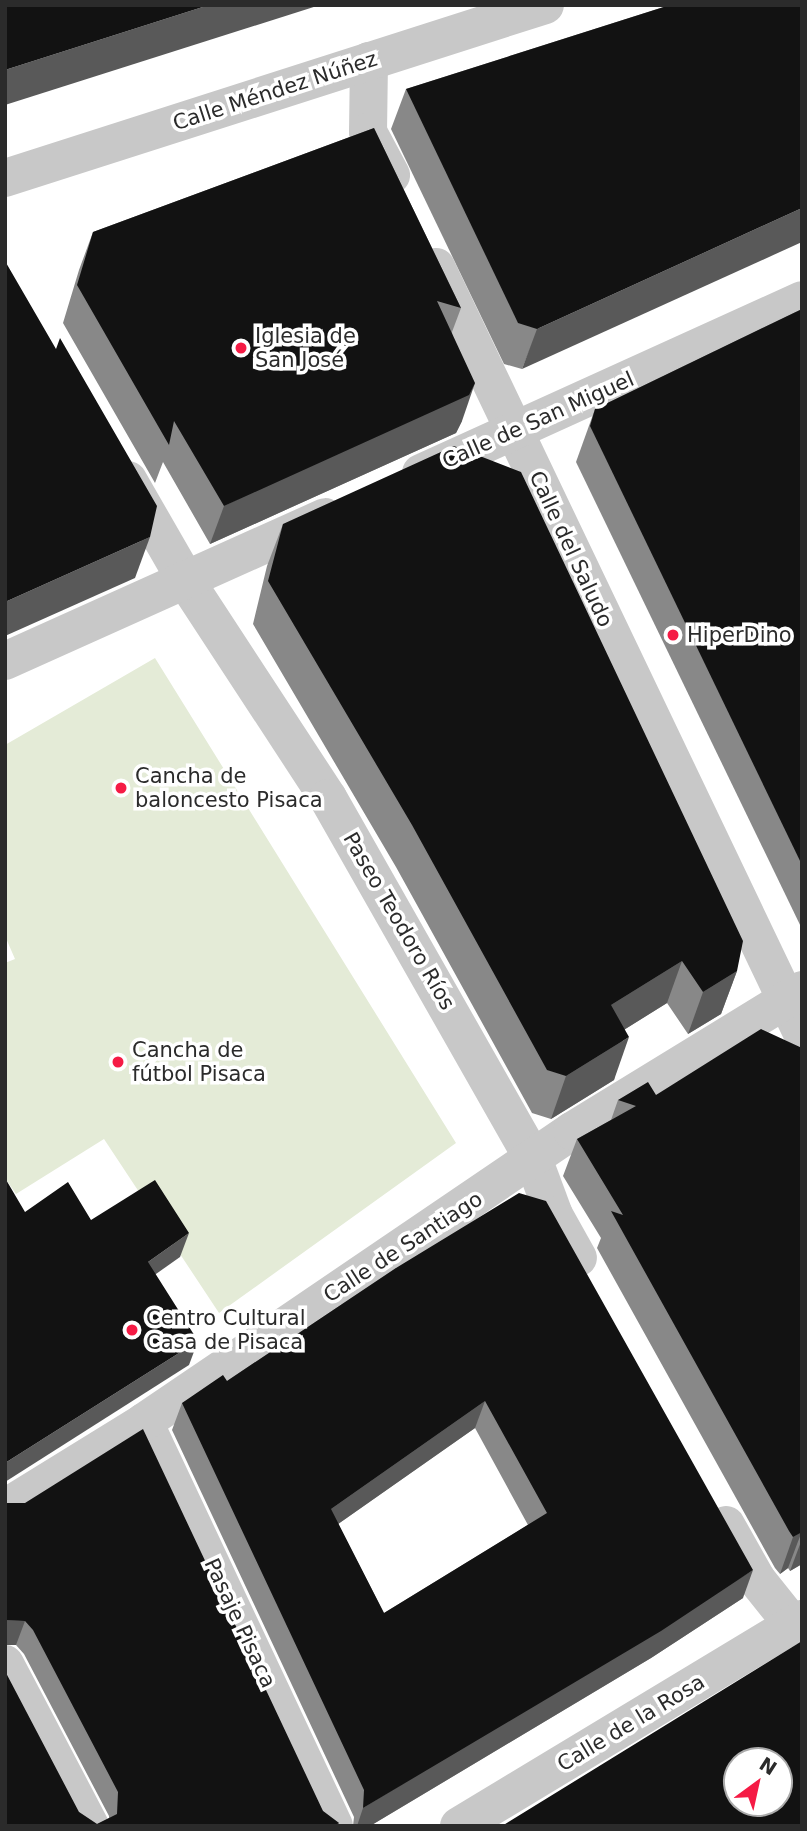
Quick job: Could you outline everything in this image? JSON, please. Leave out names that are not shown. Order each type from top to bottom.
[{"type":"street","name":"Calle Méndez Núñez","points":[[5,178],[545,5]]},
{"type":"street","points":[[369,61],[368,132],[404,201]]},
{"type":"street","name":"Calle del Saludo","points":[[421,238],[793,993],[802,1032]]},
{"type":"street","name":"Calle de San Miguel","points":[[5,661],[802,300]]},
{"type":"street","name":"Paseo Teodoro Ríos","points":[[109,448],[186,580],[328,798],[534,1161],[554,1215],[594,1288]]},
{"type":"street","name":"Calle de Santiago","points":[[5,1507],[144,1422],[534,1161],[572,1131],[793,993]]},
{"type":"street","name":"Pasaje Pisaca","points":[[144,1422],[334,1826]]},
{"type":"street","points":[[710,1495],[757,1580],[797,1622]]},
{"type":"street","name":"Calle de la Rosa","points":[[459,1826],[797,1622]]},
{"type":"street","points":[[5,1664],[90,1826]]},
{"type":"green space","points":[[155,658],[456,1143],[219,1313],[104,1139],[16,1194],[5,1178],[5,963],[15,959],[5,936],[5,745]]},
{"type":"building","points":[[5,5],[209,5],[5,70]]},
{"type":"building","points":[[670,5],[802,5],[802,208],[537,329],[518,323],[406,89]]},
{"type":"building","points":[[374,128],[461,308],[437,301],[475,383],[469,395],[224,506],[174,421],[169,445],[77,285],[93,232]]},
{"type":"building","points":[[5,261],[56,349],[60,338],[157,506],[150,537],[5,602]]},
{"type":"building","points":[[802,309],[802,865],[590,426],[595,409]]},
{"type":"building","points":[[454,446],[521,472],[743,941],[737,971],[703,992],[682,961],[611,1005],[629,1037],[566,1076],[547,1070],[412,825],[268,581],[283,524]]},
{"type":"building","points":[[761,1029],[802,1048],[802,1532],[793,1537],[611,1211],[623,1215],[577,1139],[636,1106],[618,1100],[648,1082],[656,1095]]},
{"type":"building","points":[[5,1178],[25,1212],[68,1182],[91,1220],[155,1180],[189,1233],[148,1262],[198,1341],[5,1463]]},
{"type":"building","points":[[519,1193],[546,1201],[753,1570],[661,1631],[363,1808],[364,1790],[182,1403],[223,1375],[227,1381],[396,1268]],"holes":[[[485,1401],[547,1513],[384,1613],[331,1509]]]},
{"type":"building","points":[[143,1429],[323,1811],[339,1823],[334,1826],[5,1826],[5,1671],[79,1812],[97,1824],[117,1814],[118,1792],[33,1630],[25,1621],[5,1620],[5,1503],[25,1503]]},
{"type":"building","points":[[802,1641],[802,1826],[502,1826]]},
{"type":"place","name":"Iglesia de San José","points":[[241,348]]},
{"type":"place","name":"HiperDino","points":[[673,635]]},
{"type":"place","name":"Cancha de baloncesto Pisaca","points":[[121,788]]},
{"type":"place","name":"Cancha de fútbol Pisaca","points":[[118,1062]]},
{"type":"place","name":"Centro Cultural Casa de Pisaca","points":[[132,1330]]}]
